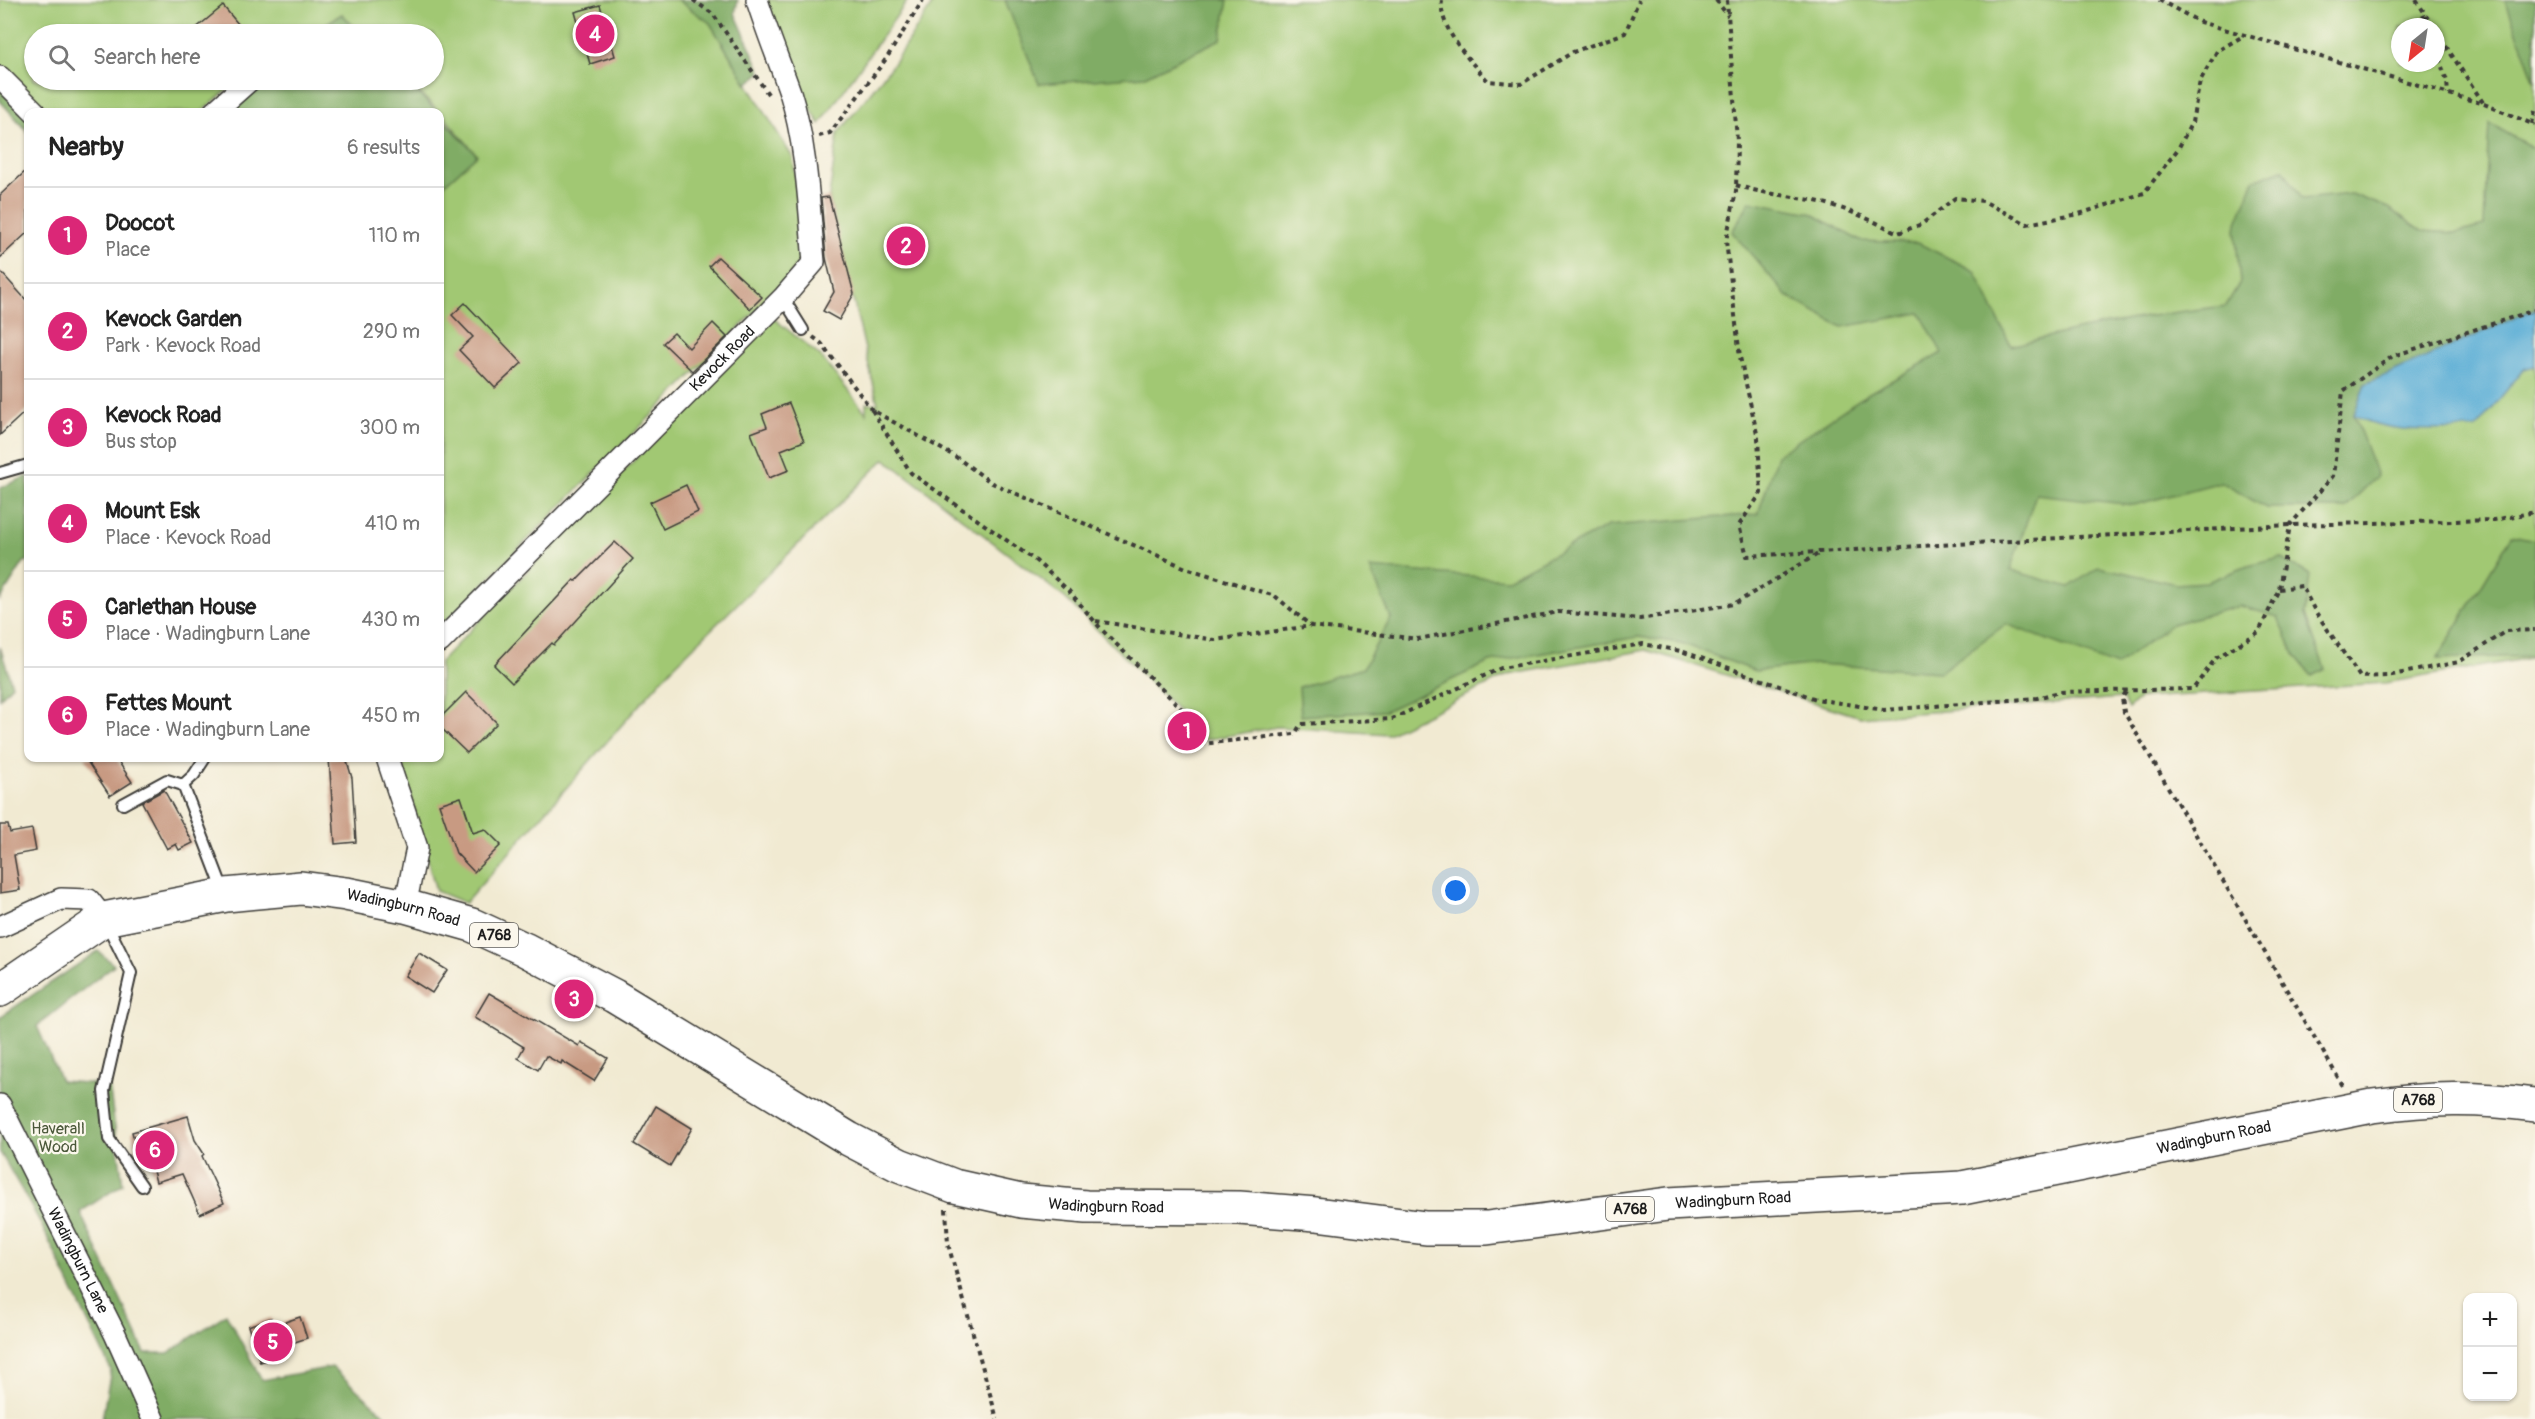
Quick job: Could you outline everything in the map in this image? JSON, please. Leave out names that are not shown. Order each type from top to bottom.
[{"type":"main road","name":"Wadingburn Road","points":[[0,990],[105,919],[226,895],[301,888],[346,894],[405,906],[472,925],[524,949],[614,996],[849,1139],[899,1165],[954,1186],[1021,1201],[1086,1207],[1239,1208],[1316,1214],[1426,1228],[1487,1228],[1668,1204],[1962,1188],[2357,1109]]},
{"type":"main road","name":"A768","points":[[2357,1109],[2430,1098],[2486,1099],[2535,1106]]},
{"type":"street","name":"Kevock Road","points":[[444,638],[783,298],[814,262],[801,141],[790,93],[770,44],[758,0]]},
{"type":"street","points":[[0,77],[31,108]]},
{"type":"street","points":[[218,108],[239,90]]},
{"type":"street","points":[[388,762],[417,848],[405,906]]},
{"type":"street","points":[[0,927],[61,898],[89,900],[105,919]]},
{"type":"street","name":"Wadingburn Lane","points":[[0,1105],[115,1334],[153,1419]]},
{"type":"lane","points":[[783,298],[802,330]]},
{"type":"lane","points":[[0,472],[24,466]]},
{"type":"lane","points":[[183,785],[194,775],[202,762]]},
{"type":"lane","points":[[123,804],[167,780],[183,785]]},
{"type":"lane","points":[[183,785],[226,895]]},
{"type":"lane","points":[[105,919],[131,973],[104,1091],[109,1139],[142,1186]]},
{"type":"path","points":[[693,0],[713,14],[774,102]]},
{"type":"path","points":[[801,141],[830,133],[886,59],[922,0]]},
{"type":"path","points":[[1442,0],[1441,8],[1459,48],[1488,81],[1521,84],[1573,52],[1625,33],[1639,0]]},
{"type":"path","points":[[1716,0],[1728,17]]},
{"type":"path","points":[[1727,0],[1737,141],[1736,185],[1726,241],[1740,357],[1758,438],[1761,494],[1739,525],[1747,556],[2290,525],[2494,520],[2535,512]]},
{"type":"path","points":[[2159,0],[2200,22],[2484,104],[2533,125],[2535,111]]},
{"type":"path","points":[[2416,0],[2428,18]]},
{"type":"path","points":[[2421,7],[2425,18]]},
{"type":"path","points":[[1736,185],[1759,193],[1815,201],[1864,216],[1898,234],[1922,224],[1955,198],[1983,201],[2027,224],[2079,214],[2144,193],[2178,149],[2192,122],[2200,81],[2217,51],[2245,35]]},
{"type":"path","points":[[2445,44],[2484,104]]},
{"type":"path","points":[[2444,72],[2448,94]]},
{"type":"path","points":[[802,330],[821,343],[872,410],[910,473],[1036,561],[1069,591],[1094,621],[1201,728],[1201,744],[1295,734],[1300,724],[1392,719],[1501,668],[1643,644],[1681,651],[1816,699],[1884,710],[2037,698],[2059,693],[2193,689],[2216,658],[2259,632],[2279,589],[2290,525],[2333,476],[2343,390],[2393,356],[2535,310]]},
{"type":"path","points":[[872,410],[956,457],[992,483],[1186,567],[1275,596],[1311,626]]},
{"type":"path","points":[[1094,621],[1215,640],[1311,626],[1418,639],[1558,612],[1640,619],[1734,604],[1821,553]]},
{"type":"path","points":[[2279,589],[2302,586],[2360,677],[2387,676],[2458,662],[2506,631],[2535,630]]},
{"type":"path","points":[[2126,692],[2122,698],[2124,712],[2357,1109]]},
{"type":"path","points":[[954,1186],[945,1214],[948,1244],[997,1419]]},
{"type":"green space","points":[[0,0],[678,0],[710,23],[793,158],[804,257],[787,280],[444,623],[444,184],[477,155],[444,117],[444,108],[436,108],[416,90],[444,90],[444,24],[352,24],[342,14],[326,24],[24,24],[24,88],[0,65]]},
{"type":"green space","points":[[678,0],[738,0],[735,13],[761,72],[747,84],[710,23]]},
{"type":"green space","points":[[767,0],[908,0],[820,124],[796,85]]},
{"type":"green space","points":[[935,0],[2535,0],[2535,657],[2385,683],[2140,698],[2128,709],[2122,698],[1860,717],[1646,650],[1508,675],[1388,734],[1277,727],[1193,742],[1179,740],[1174,729],[1186,718],[1065,598],[885,459],[671,669],[465,903],[436,891],[402,762],[444,762],[444,658],[772,317],[820,356],[866,413],[866,403],[878,404],[829,197],[838,133],[893,64]]},
{"type":"green space","points":[[1005,0],[1228,0],[1221,39],[1145,76],[1039,84]]},
{"type":"green space","points":[[2505,0],[2535,0],[2535,82]]},
{"type":"green space","points":[[342,14],[352,24],[326,24]]},
{"type":"green space","points":[[0,65],[45,108],[24,108],[24,128],[0,101]]},
{"type":"green space","points":[[26,90],[227,90],[206,108],[45,108]]},
{"type":"green space","points":[[249,90],[415,90],[433,108],[229,108]]},
{"type":"green space","points":[[444,120],[477,155],[444,184]]},
{"type":"green space","points":[[2489,123],[2535,149],[2535,309],[2365,384],[2354,415],[2377,476],[2345,508],[2266,508],[2221,482],[2134,505],[2036,494],[2010,570],[2069,587],[2099,567],[2176,584],[2207,582],[2248,566],[2281,558],[2310,575],[2305,615],[2325,669],[2312,676],[2294,654],[2278,617],[2240,606],[2172,624],[2116,666],[2006,624],[1940,672],[1817,664],[1755,671],[1681,643],[1638,637],[1490,662],[1385,711],[1301,716],[1299,687],[1363,668],[1391,618],[1370,568],[1507,579],[1608,526],[1758,514],[1777,455],[1869,393],[1942,353],[1920,313],[1842,327],[1787,296],[1732,232],[1750,201],[1811,213],[1860,241],[1918,243],[1975,271],[2011,346],[2118,322],[2226,306],[2240,282],[2235,228],[2254,180],[2283,169],[2302,199],[2351,194],[2389,208],[2422,231],[2457,233],[2484,226]]},
{"type":"green space","points":[[24,478],[24,562],[0,600],[0,488]]},
{"type":"green space","points":[[2512,535],[2535,540],[2535,656],[2437,659]]},
{"type":"green space","points":[[0,647],[12,685],[0,698]]},
{"type":"green space","name":"Haverall Wood","points":[[98,951],[114,965],[37,1026],[61,1081],[109,1085],[123,1184],[80,1212],[145,1353],[168,1353],[226,1314],[262,1380],[332,1367],[389,1419],[102,1419],[111,1370],[40,1222],[0,1152],[0,1017]]},
{"type":"water","points":[[2535,309],[2535,366],[2524,369],[2475,429],[2413,430],[2382,426],[2354,415],[2365,384]]},
{"type":"building","points":[[600,5],[615,56],[590,64],[575,12]]},
{"type":"building","points":[[223,6],[238,24],[201,24]]},
{"type":"building","points":[[24,173],[24,236],[0,258],[0,195]]},
{"type":"building","points":[[829,197],[854,294],[839,320],[823,311],[834,292],[826,258],[821,198]]},
{"type":"building","points":[[718,257],[762,297],[750,309],[709,266]]},
{"type":"building","points":[[0,271],[24,298],[24,413],[0,435]]},
{"type":"building","points":[[465,303],[522,363],[495,388],[459,350],[473,337],[452,315]]},
{"type":"building","points":[[713,323],[727,337],[692,371],[663,343],[674,333],[689,348]]},
{"type":"building","points":[[789,403],[804,441],[781,450],[789,470],[769,478],[751,433],[767,427],[762,414]]},
{"type":"building","points":[[686,485],[698,512],[663,529],[650,502]]},
{"type":"building","points":[[615,542],[633,559],[554,645],[552,643],[512,683],[494,665],[574,580],[576,581]]},
{"type":"building","points":[[466,692],[497,723],[467,753],[444,731],[444,714]]},
{"type":"building","points":[[1184,723],[1190,723],[1195,731],[1193,737],[1184,739],[1179,734],[1179,728]]},
{"type":"building","points":[[88,762],[119,762],[132,782],[110,796]]},
{"type":"building","points":[[329,762],[347,762],[352,778],[356,842],[335,844]]},
{"type":"building","points":[[164,790],[193,843],[179,850],[176,844],[167,849],[142,802]]},
{"type":"building","points":[[461,797],[473,833],[485,829],[501,845],[474,872],[456,853],[439,804]]},
{"type":"building","points":[[0,825],[8,825],[10,833],[32,829],[36,851],[14,855],[20,890],[0,893]]},
{"type":"building","points":[[419,953],[447,970],[432,993],[405,976]]},
{"type":"building","points":[[489,993],[579,1046],[581,1042],[608,1058],[594,1081],[562,1061],[561,1064],[546,1056],[538,1070],[518,1058],[524,1047],[475,1017]]},
{"type":"building","points":[[656,1106],[692,1128],[670,1166],[634,1144]]},
{"type":"building","points":[[188,1116],[195,1140],[204,1154],[202,1156],[224,1203],[200,1214],[182,1174],[156,1182],[148,1153],[138,1156],[132,1132]]},
{"type":"building","points":[[300,1317],[307,1338],[280,1347],[283,1355],[260,1362],[248,1326],[271,1318],[273,1326]]},
{"type":"place","name":"Mount Esk","points":[[595,34]]},
{"type":"place","name":"Kevock Garden","points":[[906,246]]},
{"type":"place","name":"Doocot","points":[[1187,731]]},
{"type":"place","name":"Kevock Road","points":[[574,999]]},
{"type":"place","name":"Fettes Mount","points":[[155,1150]]},
{"type":"place","name":"Carlethan House","points":[[273,1342]]}]
